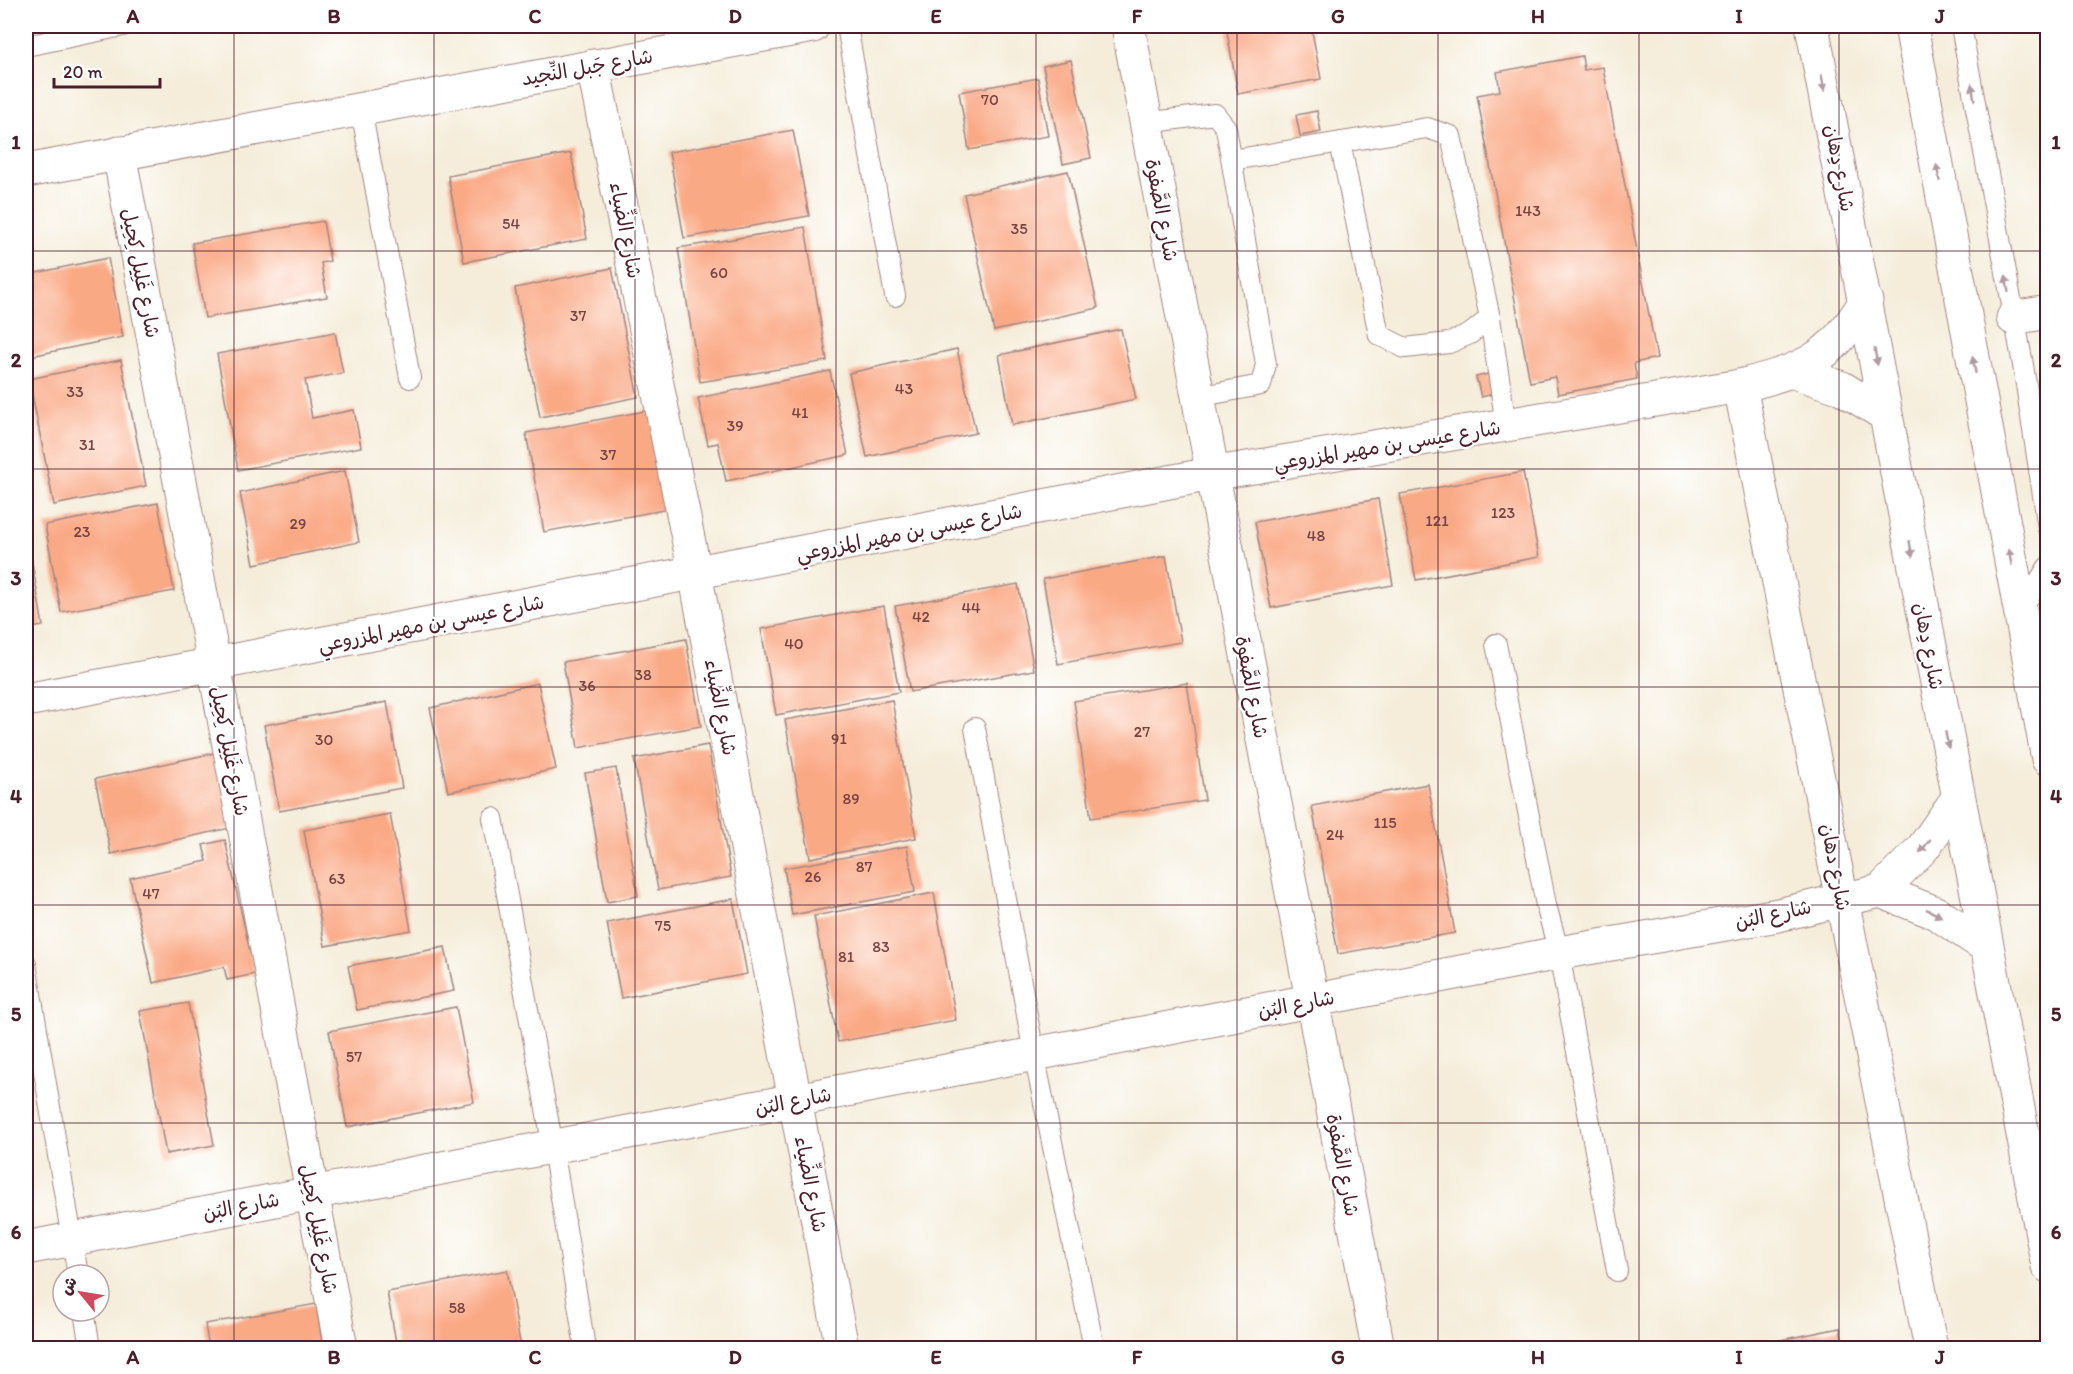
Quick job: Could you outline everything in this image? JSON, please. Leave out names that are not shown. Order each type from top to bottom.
[{"type":"street","name":"شارع جَبل النِّجيد","points":[[26,171],[593,66],[745,32],[813,26]]},
{"type":"street","name":"شارع الصَّفوة","points":[[1128,26],[1378,1348]]},
{"type":"street","name":"شارع دِهان","points":[[1812,26],[2048,1266]]},
{"type":"street","points":[[1911,26],[2048,759]]},
{"type":"street","name":"شارع الضِّياء","points":[[593,66],[696,573],[842,1348]]},
{"type":"street","name":"شارع غَلِيل كِحِيل","points":[[119,153],[341,1348]]},
{"type":"street","name":"شارع عيسى بن مهير المزروعي","points":[[26,700],[1211,474],[1740,386],[1794,372],[1816,359],[1853,323],[1866,301]]},
{"type":"street","points":[[2013,318],[2048,312]]},
{"type":"street","points":[[1794,372],[1842,388],[1886,415]]},
{"type":"street","name":"شارع دهان","points":[[1740,386],[1931,1348]]},
{"type":"street","points":[[1958,798],[1923,848],[1880,891],[1936,913],[1987,947]]},
{"type":"street","name":"شارع البُن","points":[[26,1248],[1559,953],[1778,915],[1880,891]]},
{"type":"lane","points":[[26,46],[123,26]]},
{"type":"lane","points":[[847,26],[895,296]]},
{"type":"lane","points":[[1961,26],[2023,365],[2048,528]]},
{"type":"lane","points":[[361,109],[410,378]]},
{"type":"lane","points":[[1146,123],[1215,114],[1226,128],[1232,160],[1266,364],[1261,385],[1197,397]]},
{"type":"lane","points":[[1232,160],[1427,128],[1451,136],[1490,318],[1506,425]]},
{"type":"lane","points":[[1340,142],[1379,335],[1405,348],[1449,343],[1470,334],[1490,318]]},
{"type":"lane","points":[[2020,611],[2048,567]]},
{"type":"lane","points":[[1496,644],[1546,905],[1559,953],[1617,1271]]},
{"type":"lane","points":[[975,728],[1034,1054],[1094,1348]]},
{"type":"lane","points":[[493,818],[553,1146],[585,1348]]},
{"type":"lane","points":[[26,964],[76,1263]]},
{"type":"lane","points":[[86,1323],[90,1348]]},
{"type":"building","points":[[1264,26],[1311,26],[1321,79],[1238,94],[1227,32]]},
{"type":"building","points":[[1582,56],[1584,70],[1603,67],[1657,358],[1634,363],[1637,379],[1558,394],[1555,377],[1530,382],[1477,95],[1500,91],[1497,72]]},
{"type":"building","points":[[1071,60],[1091,158],[1063,164],[1043,66]]},
{"type":"building","points":[[1038,78],[1048,136],[969,150],[959,92]]},
{"type":"building","points":[[1317,111],[1321,132],[1300,136],[1296,115]]},
{"type":"building","points":[[793,130],[809,216],[684,238],[669,152]]},
{"type":"building","points":[[571,153],[587,239],[464,262],[448,176]]},
{"type":"building","points":[[1068,171],[1098,308],[994,331],[964,194]]},
{"type":"building","points":[[323,221],[330,261],[321,263],[327,297],[205,318],[192,243]]},
{"type":"building","points":[[805,227],[827,361],[700,382],[678,248]]},
{"type":"building","points":[[108,258],[123,337],[26,357],[26,275]]},
{"type":"building","points":[[612,268],[638,397],[540,417],[515,288]]},
{"type":"building","points":[[1121,329],[1136,399],[1012,425],[999,355]]},
{"type":"building","points":[[335,332],[343,373],[305,380],[312,418],[354,410],[361,447],[238,470],[217,354]]},
{"type":"building","points":[[957,349],[976,433],[867,457],[849,373]]},
{"type":"building","points":[[121,360],[146,486],[54,505],[29,379]]},
{"type":"building","points":[[830,371],[848,455],[726,481],[718,443],[708,445],[698,398]]},
{"type":"building","points":[[1492,373],[1497,393],[1481,397],[1476,377]]},
{"type":"building","points":[[650,410],[669,509],[544,532],[526,433]]},
{"type":"building","points":[[345,471],[359,542],[254,564],[240,493]]},
{"type":"building","points":[[1523,472],[1539,557],[1416,580],[1400,494]]},
{"type":"building","points":[[1378,499],[1393,585],[1271,608],[1255,522]]},
{"type":"building","points":[[158,503],[174,591],[61,612],[45,525]]},
{"type":"building","points":[[26,539],[28,539],[43,626],[26,629]]},
{"type":"building","points":[[1166,556],[1181,642],[1058,664],[1043,579]]},
{"type":"building","points":[[1018,584],[1034,670],[910,692],[895,606]]},
{"type":"building","points":[[884,606],[899,692],[776,715],[761,629]]},
{"type":"building","points":[[686,639],[701,726],[578,748],[563,662]]},
{"type":"building","points":[[538,683],[556,769],[448,792],[430,708]]},
{"type":"building","points":[[1187,683],[1205,800],[1091,818],[1074,701]]},
{"type":"building","points":[[892,700],[916,838],[810,858],[785,720]]},
{"type":"building","points":[[387,702],[402,788],[279,811],[264,725]]},
{"type":"building","points":[[708,745],[731,877],[658,890],[634,759]]},
{"type":"building","points":[[219,752],[235,827],[111,854],[95,779]]},
{"type":"building","points":[[616,768],[638,896],[607,902],[585,773]]},
{"type":"building","points":[[1428,784],[1455,933],[1338,954],[1312,806]]},
{"type":"building","points":[[390,814],[411,930],[325,946],[304,830]]},
{"type":"building","points":[[225,840],[255,974],[227,980],[224,967],[153,983],[130,878],[207,861],[203,845]]},
{"type":"building","points":[[907,846],[915,892],[792,915],[784,868]]},
{"type":"building","points":[[934,893],[956,1020],[838,1042],[814,916]]},
{"type":"building","points":[[733,899],[747,974],[621,998],[607,923]]},
{"type":"building","points":[[445,947],[454,991],[357,1010],[348,966]]},
{"type":"building","points":[[188,1003],[214,1145],[166,1154],[140,1011]]},
{"type":"building","points":[[456,1007],[474,1102],[347,1127],[329,1031]]},
{"type":"building","points":[[507,1270],[521,1348],[397,1348],[387,1292]]},
{"type":"building","points":[[316,1304],[323,1348],[209,1348],[205,1324]]},
{"type":"building","points":[[1840,1328],[1844,1348],[1746,1348],[1746,1347]]}]
